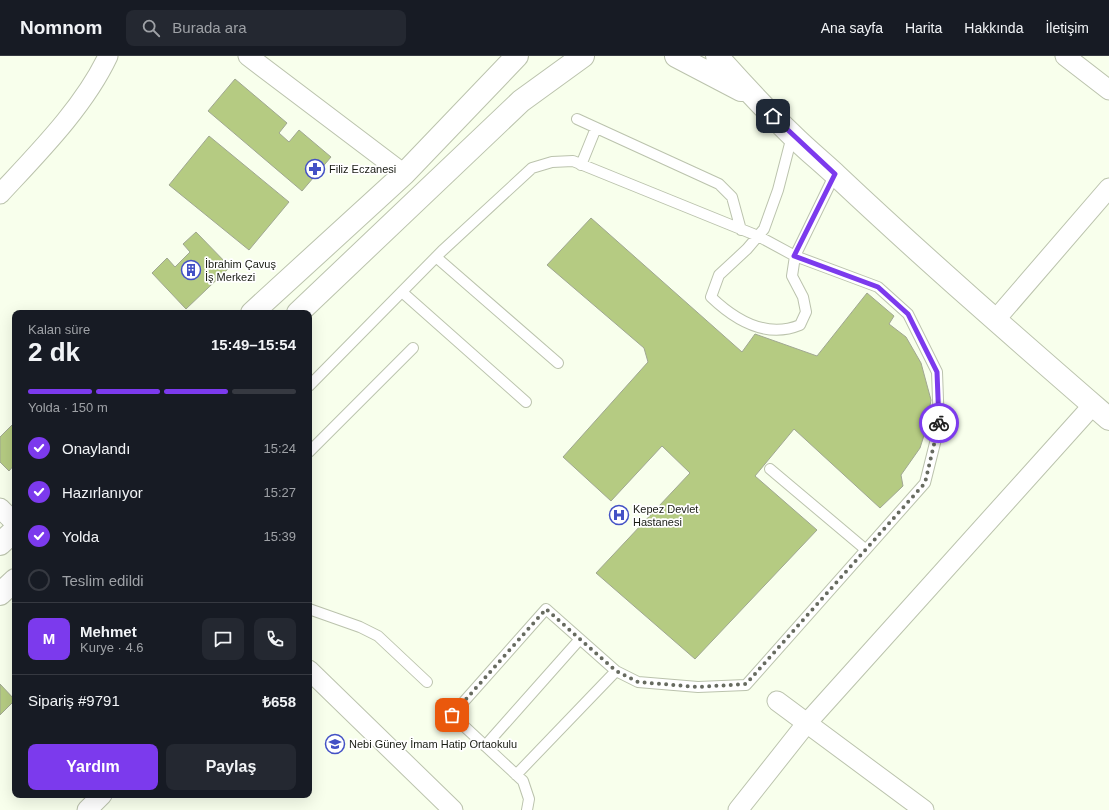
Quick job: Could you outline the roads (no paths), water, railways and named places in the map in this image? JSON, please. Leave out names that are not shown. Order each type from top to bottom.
[{"type":"main road","points":[[255,310],[404,174],[517,56]]},
{"type":"main road","points":[[301,310],[521,101],[583,56]]},
{"type":"main road","points":[[676,56],[753,96]]},
{"type":"main road","points":[[717,56],[792,136],[835,174],[902,238],[996,319],[1066,384],[1109,419]]},
{"type":"main road","points":[[0,544],[12,533]]},
{"type":"main road","points":[[0,594],[12,583]]},
{"type":"street","points":[[0,194],[54,135],[101,72],[108,56]]},
{"type":"street","points":[[248,56],[404,174]]},
{"type":"street","points":[[1065,56],[1109,90]]},
{"type":"street","points":[[996,319],[1109,188]]},
{"type":"street","points":[[738,810],[806,724],[1093,405]]},
{"type":"street","points":[[0,508],[12,520]]},
{"type":"street","points":[[312,673],[452,810]]},
{"type":"street","points":[[777,701],[806,724],[924,810]]},
{"type":"street","points":[[87,810],[99,798]]},
{"type":"lane","points":[[577,120],[726,188],[732,197],[741,230]]},
{"type":"lane","points":[[581,165],[596,128]]},
{"type":"lane","points":[[792,136],[778,190],[764,229],[718,275],[711,296],[725,311],[746,324],[766,329],[787,330],[800,325],[806,312],[803,297],[792,276],[794,256],[835,174]]},
{"type":"lane","points":[[312,383],[436,257],[532,168],[552,162],[573,162],[581,165],[758,236],[794,256],[878,287],[908,314],[937,372],[939,427],[925,483],[746,684],[698,687],[638,682],[616,671],[546,609],[452,715],[523,781],[529,799],[527,810]]},
{"type":"lane","points":[[436,257],[558,363]]},
{"type":"lane","points":[[402,292],[526,402]]},
{"type":"lane","points":[[312,449],[413,348]]},
{"type":"lane","points":[[770,469],[865,549]]},
{"type":"lane","points":[[312,610],[360,627],[378,636],[427,682]]},
{"type":"lane","points":[[485,746],[580,639]]},
{"type":"lane","points":[[516,775],[616,671]]},
{"type":"place","name":"Filiz Eczanesi","points":[[315,169]]},
{"type":"place","name":"İbrahim Çavuş İş Merkezi","points":[[191,270]]},
{"type":"place","name":"Kepez Devlet Hastanesi","points":[[619,515]]},
{"type":"place","name":"Nebi Güney İmam Hatip Ortaokulu","points":[[335,744]]}]
